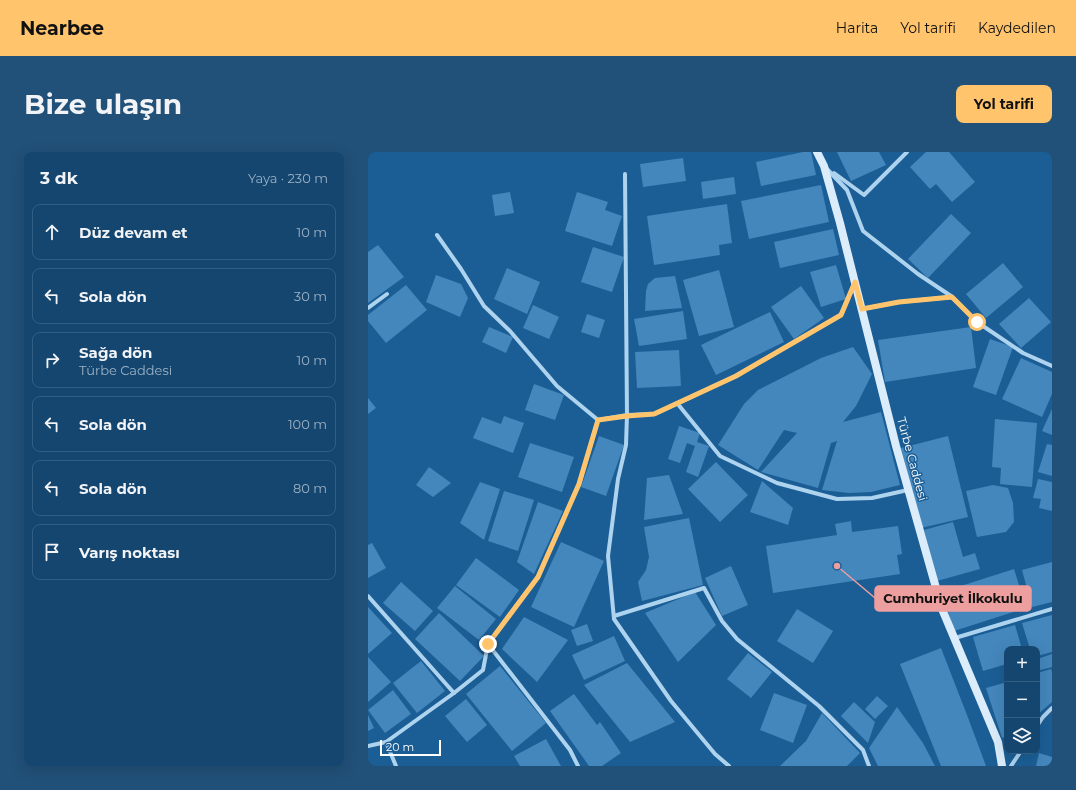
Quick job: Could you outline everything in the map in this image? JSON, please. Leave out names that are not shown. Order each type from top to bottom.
[{"type":"street","name":"Türbe Caddesi","points":[[817,152],[824,166],[840,223],[896,446],[942,609],[998,742],[1002,766]]},
{"type":"street","points":[[824,166],[864,195],[908,152]]},
{"type":"street","points":[[824,166],[847,190],[863,231],[918,274],[952,297],[977,322],[1023,353],[1052,366]]},
{"type":"street","points":[[625,174],[627,416],[626,444],[618,479],[608,556],[614,619],[671,701],[715,754],[729,766]]},
{"type":"street","points":[[437,235],[484,306],[510,331],[557,386],[598,420],[654,414],[736,376],[841,315],[855,282]]},
{"type":"street","points":[[368,308],[387,294]]},
{"type":"street","points":[[862,309],[899,302],[952,297]]},
{"type":"street","points":[[677,403],[720,456],[777,483],[837,499],[872,498],[908,490]]},
{"type":"street","points":[[368,746],[386,742],[483,670],[488,644],[538,577],[579,484],[598,420]]},
{"type":"street","points":[[614,616],[704,588],[722,621],[737,639],[820,706],[863,750],[869,766]]},
{"type":"street","points":[[368,596],[454,693]]},
{"type":"street","points":[[954,638],[1052,609]]},
{"type":"street","points":[[488,644],[570,750],[578,766]]},
{"type":"street","points":[[1040,722],[1052,708]]},
{"type":"street","points":[[386,742],[396,766]]},
{"type":"street","points":[[1011,766],[1019,754]]},
{"type":"building","points":[[803,152],[811,152],[816,175],[761,186],[756,162]]},
{"type":"building","points":[[837,152],[879,152],[886,165],[851,181]]},
{"type":"building","points":[[926,152],[949,152],[975,182],[952,202],[936,184],[930,189],[910,167]]},
{"type":"building","points":[[683,158],[686,181],[643,187],[640,164]]},
{"type":"building","points":[[734,177],[736,194],[703,199],[701,182]]},
{"type":"building","points":[[821,185],[829,222],[749,239],[741,201]]},
{"type":"building","points":[[510,192],[514,213],[495,216],[492,195]]},
{"type":"building","points":[[577,192],[608,202],[605,210],[622,216],[612,246],[565,231]]},
{"type":"building","points":[[727,204],[732,243],[719,245],[720,255],[654,265],[647,216]]},
{"type":"building","points":[[951,214],[971,233],[928,278],[908,259]]},
{"type":"building","points":[[833,229],[839,255],[780,268],[774,242]]},
{"type":"building","points":[[378,245],[404,277],[368,303],[368,252]]},
{"type":"building","points":[[593,247],[624,257],[612,292],[581,282]]},
{"type":"building","points":[[1003,263],[1023,287],[986,318],[966,294]]},
{"type":"building","points":[[836,265],[846,299],[821,307],[810,272]]},
{"type":"building","points":[[507,268],[540,282],[527,314],[494,299]]},
{"type":"building","points":[[719,270],[734,327],[699,336],[683,280]]},
{"type":"building","points":[[436,275],[461,284],[468,298],[460,317],[426,302]]},
{"type":"building","points":[[675,276],[682,308],[645,311],[646,291],[648,284],[655,278]]},
{"type":"building","points":[[406,285],[427,310],[386,343],[368,321],[368,315]]},
{"type":"building","points":[[801,286],[824,318],[794,339],[771,307]]},
{"type":"building","points":[[1029,298],[1051,322],[1021,348],[999,324]]},
{"type":"building","points":[[533,305],[559,317],[549,339],[523,328]]},
{"type":"building","points":[[683,311],[687,339],[639,346],[634,319]]},
{"type":"building","points":[[770,312],[784,342],[716,375],[701,345]]},
{"type":"building","points":[[587,314],[605,320],[599,338],[581,332]]},
{"type":"building","points":[[489,327],[513,337],[506,353],[482,342]]},
{"type":"building","points":[[971,327],[976,368],[885,382],[878,340]]},
{"type":"building","points":[[990,339],[1013,347],[996,395],[973,387]]},
{"type":"building","points":[[853,347],[872,374],[856,406],[843,422],[881,412],[900,485],[871,492],[849,493],[822,490],[837,441],[831,443],[818,488],[761,472],[797,433],[784,430],[758,470],[718,445],[744,404],[758,390],[821,358]]},
{"type":"building","points":[[679,350],[681,386],[637,388],[635,352]]},
{"type":"building","points":[[1021,358],[1052,372],[1052,394],[1042,417],[1002,399]]},
{"type":"building","points":[[534,384],[564,395],[555,420],[525,410]]},
{"type":"building","points":[[368,398],[376,408],[368,414]]},
{"type":"building","points":[[1052,409],[1052,435],[1042,431]]},
{"type":"building","points":[[504,416],[524,423],[513,453],[473,438],[482,417],[501,424]]},
{"type":"building","points":[[995,419],[1037,423],[1032,487],[1000,484],[1001,468],[992,467]]},
{"type":"building","points":[[679,426],[700,433],[697,442],[709,446],[698,477],[686,472],[695,446],[687,443],[680,463],[668,459]]},
{"type":"building","points":[[599,436],[624,445],[606,496],[581,487]]},
{"type":"building","points":[[948,436],[968,517],[921,528],[901,448]]},
{"type":"building","points":[[530,443],[574,457],[562,492],[518,477]]},
{"type":"building","points":[[1047,444],[1052,445],[1052,476],[1038,472]]},
{"type":"building","points":[[716,462],[748,495],[720,522],[688,489]]},
{"type":"building","points":[[429,467],[451,483],[433,497],[416,485]]},
{"type":"building","points":[[669,475],[683,514],[644,520],[647,478]]},
{"type":"building","points":[[1038,479],[1052,482],[1052,511],[1039,508],[1041,499],[1033,498]]},
{"type":"building","points":[[762,481],[793,508],[788,525],[750,512]]},
{"type":"building","points":[[480,482],[500,489],[484,540],[460,523]]},
{"type":"building","points":[[993,485],[1008,488],[1013,503],[1014,522],[1006,532],[977,537],[966,491]]},
{"type":"building","points":[[504,491],[534,500],[518,551],[488,541]]},
{"type":"building","points":[[538,502],[563,511],[534,574],[517,562]]},
{"type":"building","points":[[689,518],[703,585],[642,601],[638,582],[646,570],[649,557],[644,527]]},
{"type":"building","points":[[851,521],[852,532],[898,526],[902,554],[897,555],[900,574],[773,593],[766,546],[837,535],[835,524]]},
{"type":"building","points":[[953,522],[963,557],[975,553],[980,569],[937,581],[924,530]]},
{"type":"building","points":[[561,542],[604,561],[574,627],[531,607]]},
{"type":"building","points":[[372,543],[386,568],[368,578],[368,545]]},
{"type":"building","points":[[476,558],[519,590],[500,617],[456,585]]},
{"type":"building","points":[[1052,562],[1052,602],[1032,607],[1022,570]]},
{"type":"building","points":[[731,566],[748,605],[722,616],[705,578]]},
{"type":"building","points":[[1014,569],[1026,608],[954,631],[942,592]]},
{"type":"building","points":[[401,582],[433,611],[415,631],[383,603]]},
{"type":"building","points":[[455,586],[496,619],[479,640],[437,608]]},
{"type":"building","points":[[695,592],[716,625],[678,662],[645,613]]},
{"type":"building","points":[[368,607],[392,633],[368,654]]},
{"type":"building","points":[[797,609],[833,631],[813,663],[777,641]]},
{"type":"building","points":[[439,613],[484,656],[460,681],[415,639]]},
{"type":"building","points":[[1052,615],[1052,652],[1040,655],[1040,646],[1029,646],[1022,623]]},
{"type":"building","points":[[524,617],[568,640],[537,682],[502,649]]},
{"type":"building","points":[[587,624],[593,641],[577,646],[571,630]]},
{"type":"building","points":[[1015,625],[1021,646],[1004,646],[1004,665],[983,671],[973,637]]},
{"type":"building","points":[[614,636],[625,661],[584,680],[572,655]]},
{"type":"building","points":[[941,648],[986,766],[941,766],[900,664]]},
{"type":"building","points":[[748,653],[772,672],[751,698],[727,679]]},
{"type":"building","points":[[1052,654],[1052,667],[1040,670],[1040,658]]},
{"type":"building","points":[[368,657],[391,682],[368,702]]},
{"type":"building","points":[[421,661],[445,691],[417,713],[393,683]]},
{"type":"building","points":[[627,663],[675,722],[630,742],[584,685]]},
{"type":"building","points":[[500,666],[546,723],[512,751],[466,694]]},
{"type":"building","points":[[1051,669],[1052,672],[1052,702],[1040,712],[1040,682],[1040,672]]},
{"type":"building","points":[[1004,683],[1004,737],[1002,738],[986,688]]},
{"type":"building","points":[[393,690],[411,714],[385,733],[368,710]]},
{"type":"building","points":[[774,693],[807,705],[793,743],[760,730]]},
{"type":"building","points":[[574,694],[597,725],[600,722],[621,753],[602,766],[589,766],[550,711]]},
{"type":"building","points":[[877,696],[888,706],[875,719],[865,709]]},
{"type":"building","points":[[466,699],[487,725],[467,742],[445,716]]},
{"type":"building","points":[[854,702],[875,722],[868,743],[841,716]]},
{"type":"building","points":[[897,707],[923,743],[935,766],[878,766],[869,748]]},
{"type":"building","points":[[822,713],[860,753],[847,766],[780,766],[806,741]]},
{"type":"building","points":[[368,715],[374,728],[368,731]]},
{"type":"building","points":[[546,739],[561,766],[520,766],[514,756]]},
{"type":"building","points":[[1040,753],[1052,757],[1052,766],[1036,766]]},
{"type":"place","name":"Cumhuriyet İlkokulu","points":[[837,566]]},
{"type":"route","points":[[488,644],[538,577],[579,484],[598,420],[654,414],[736,376],[841,315],[855,282],[862,309],[899,302],[952,297],[977,322]]}]
